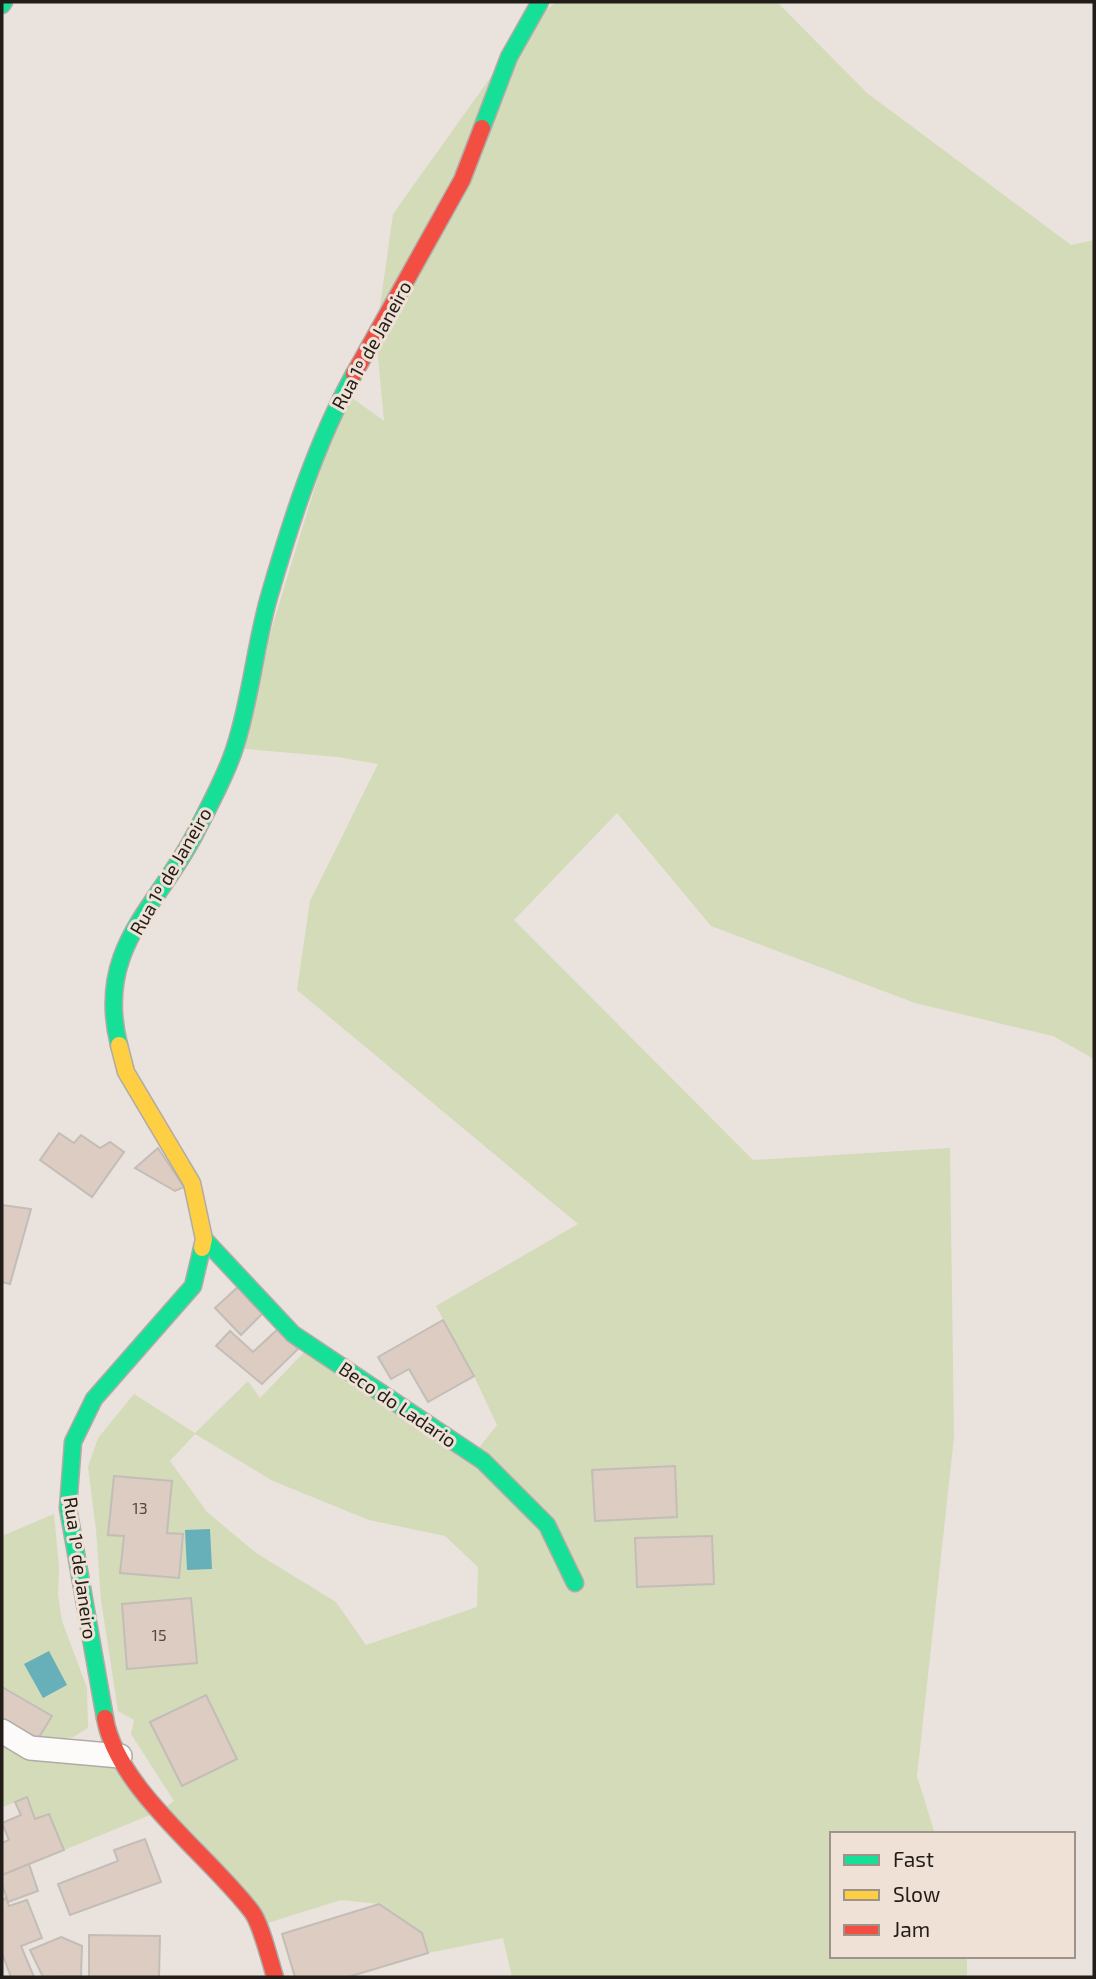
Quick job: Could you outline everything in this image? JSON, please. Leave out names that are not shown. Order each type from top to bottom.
[{"type":"street","name":"Rua 1º de Janeiro","points":[[275,1977],[254,1914],[133,1781],[107,1730],[68,1508],[73,1442],[94,1399],[193,1286],[204,1240],[192,1183],[126,1072],[114,1024],[116,972],[137,923],[194,836],[235,748],[269,598],[304,489],[335,408],[462,180],[509,57],[541,2]]},
{"type":"street","name":"Beco do Ladario","points":[[204,1240],[293,1334],[483,1461],[547,1525],[575,1583]]},
{"type":"street","points":[[2,1731],[30,1748],[120,1756]]},
{"type":"green space","points":[[556,2],[777,2],[867,93],[1071,245],[1094,240],[1094,1059],[1053,1036],[915,1003],[711,926],[617,813],[514,920],[753,1160],[950,1148],[954,1437],[917,1776],[934,1832],[830,1832],[830,1958],[967,1958],[967,1977],[512,1977],[503,1938],[428,1953],[422,1933],[380,1904],[341,1900],[258,1926],[160,1811],[174,1801],[131,1734],[134,1720],[118,1711],[101,1600],[88,1467],[98,1438],[134,1394],[195,1433],[248,1381],[260,1398],[310,1346],[474,1454],[497,1425],[436,1306],[578,1224],[297,990],[310,901],[378,764],[338,757],[235,748],[344,392],[384,421],[376,335],[393,214],[528,25]],"holes":[[[195,1434],[273,1481],[369,1520],[445,1536],[478,1567],[477,1607],[366,1645],[336,1602],[256,1553],[207,1512],[170,1461]]]},
{"type":"green space","points":[[54,1514],[62,1621],[87,1688],[88,1728],[73,1737],[36,1742],[2,1722],[2,1536]]},
{"type":"green space","points":[[2,1731],[120,1756],[160,1811],[64,1850],[49,1814],[35,1819],[27,1798],[2,1807]]},
{"type":"water","points":[[210,1529],[212,1569],[187,1570],[185,1530]]},
{"type":"water","points":[[49,1651],[67,1685],[43,1698],[24,1664]]},
{"type":"building","points":[[59,1133],[74,1143],[81,1135],[100,1148],[110,1142],[124,1152],[92,1197],[40,1160]]},
{"type":"building","points":[[158,1148],[184,1187],[175,1191],[135,1168]]},
{"type":"building","points":[[2,1205],[31,1209],[10,1284],[2,1282]]},
{"type":"building","points":[[239,1286],[264,1312],[241,1335],[215,1308]]},
{"type":"building","points":[[443,1320],[474,1376],[428,1402],[409,1369],[391,1379],[378,1357]]},
{"type":"building","points":[[279,1328],[298,1349],[262,1384],[216,1346],[230,1331],[253,1352]]},
{"type":"building","points":[[675,1466],[677,1517],[595,1521],[592,1470]]},
{"type":"building","points":[[114,1476],[172,1481],[167,1533],[183,1534],[179,1578],[120,1573],[124,1536],[108,1535]]},
{"type":"building","points":[[712,1536],[714,1584],[637,1587],[635,1538]]},
{"type":"building","points":[[191,1598],[197,1663],[127,1669],[122,1604]]},
{"type":"building","points":[[2,1687],[52,1716],[36,1742],[2,1722]]},
{"type":"building","points":[[206,1695],[237,1759],[182,1786],[150,1722]]},
{"type":"building","points":[[27,1797],[35,1819],[49,1814],[64,1850],[2,1875],[2,1843],[9,1840],[2,1823],[21,1815],[15,1802]]},
{"type":"building","points":[[145,1839],[161,1882],[70,1915],[58,1884],[118,1861],[114,1850]]},
{"type":"building","points":[[29,1864],[38,1891],[8,1902],[2,1875]]},
{"type":"building","points":[[6,1898],[9,1906],[27,1900],[42,1938],[21,1946],[34,1977],[11,1977],[2,1953],[2,1900]]},
{"type":"building","points":[[379,1904],[422,1933],[428,1953],[348,1977],[295,1977],[282,1934]]},
{"type":"building","points":[[89,1935],[160,1936],[159,1977],[89,1977]]},
{"type":"building","points":[[61,1937],[82,1946],[81,1976],[43,1977],[30,1950]]},
{"type":"traffic: fast","points":[[482,128],[509,57],[540,2]]},
{"type":"traffic: fast","points":[[119,1045],[114,1011],[115,982],[122,956],[147,908],[180,861],[227,768],[240,728],[264,616],[286,540],[316,455],[354,374]]},
{"type":"traffic: fast","points":[[204,1239],[293,1334],[483,1461],[547,1525],[575,1583]]},
{"type":"traffic: fast","points":[[105,1718],[68,1508],[73,1442],[94,1399],[193,1286],[202,1248]]},
{"type":"traffic: slow","points":[[119,1045],[126,1072],[192,1183],[204,1239],[202,1248]]},
{"type":"traffic: jam","points":[[354,374],[462,180],[482,128]]},
{"type":"traffic: jam","points":[[105,1718],[113,1744],[145,1796],[252,1912],[275,1977]]}]
